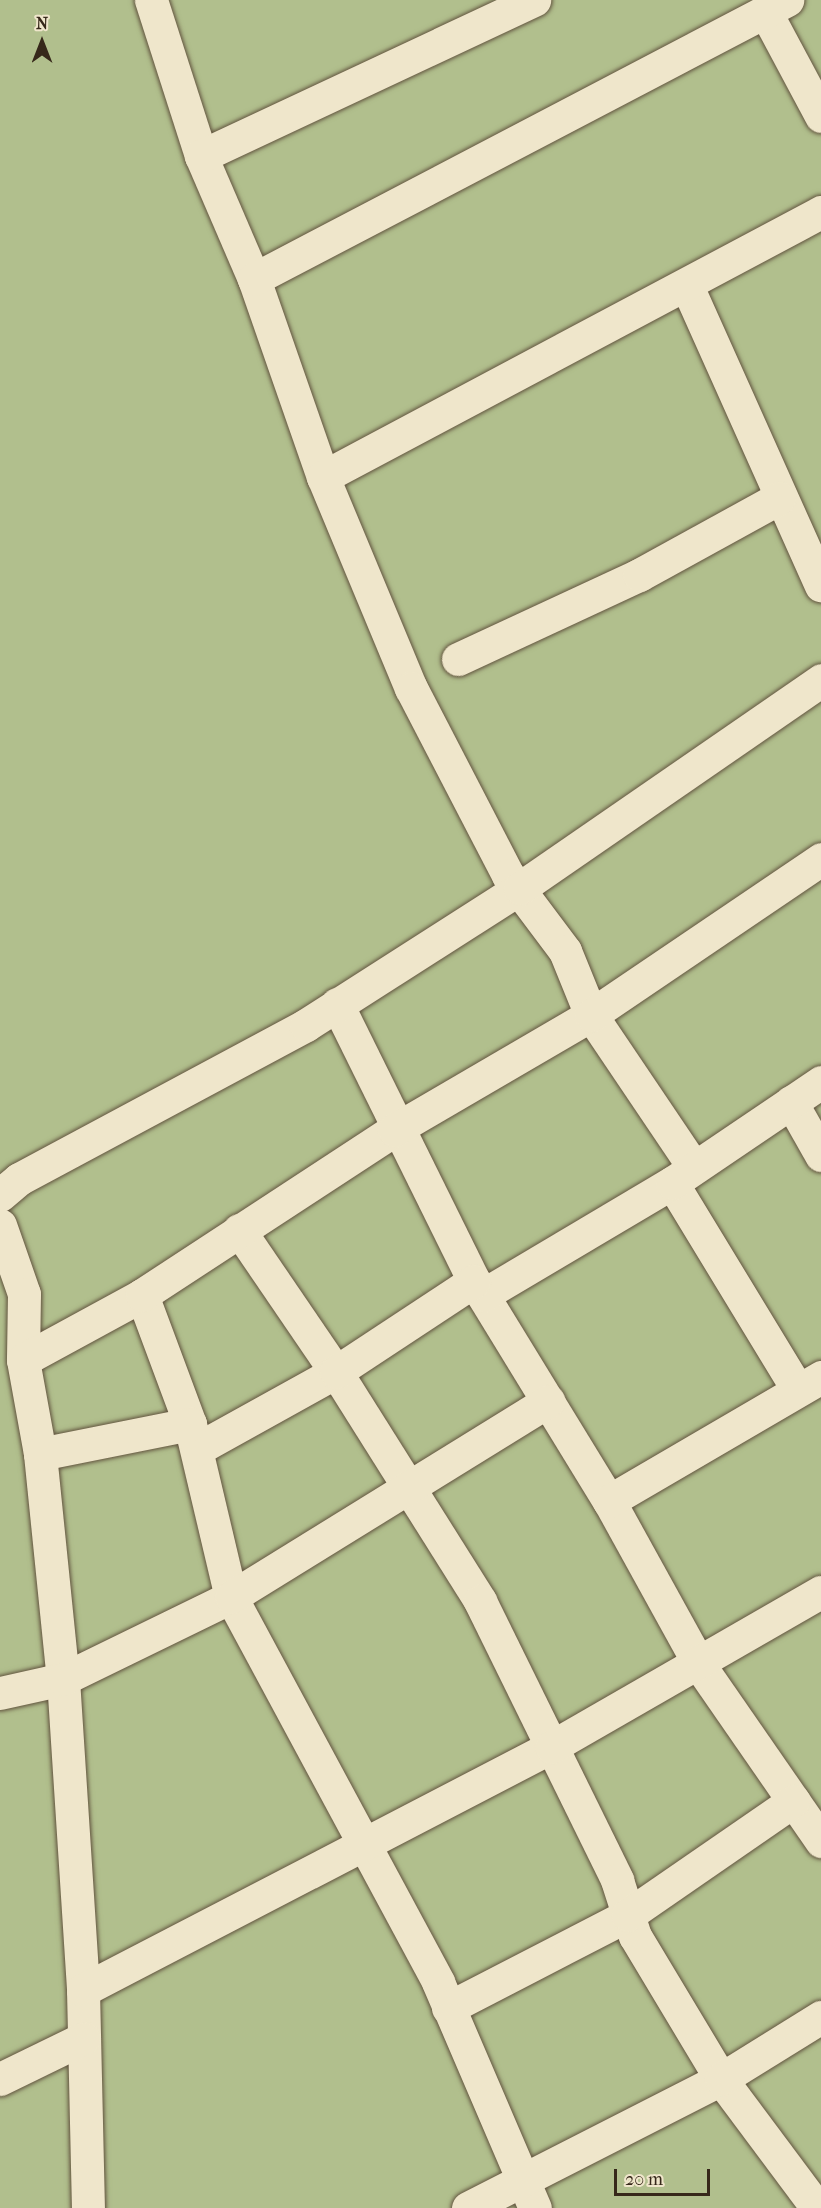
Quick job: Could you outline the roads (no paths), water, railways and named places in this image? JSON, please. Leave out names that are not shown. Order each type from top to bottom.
[{"type":"street","points":[[151,0],[201,156],[254,279],[323,477],[411,688],[520,888],[565,951],[591,1015],[682,1174],[809,1384],[609,1501]]},
{"type":"street","points":[[201,156],[534,0]]},
{"type":"street","points":[[254,279],[773,5],[821,116]]},
{"type":"street","points":[[323,477],[687,286],[821,212]]},
{"type":"street","points":[[687,286],[779,498],[821,585]]},
{"type":"street","points":[[458,659],[639,575],[779,498]]},
{"type":"street","points":[[0,1195],[20,1179],[336,1004],[520,888],[821,680]]},
{"type":"street","points":[[23,1360],[141,1295],[394,1130],[591,1015],[821,859]]},
{"type":"street","points":[[336,1004],[394,1130],[478,1288],[609,1501],[700,1666],[821,1840]]},
{"type":"street","points":[[40,1454],[194,1437],[336,1372],[478,1288],[682,1174],[821,1082]]},
{"type":"street","points":[[791,1102],[821,1155]]},
{"type":"street","points":[[0,1226],[24,1294],[23,1360],[40,1454],[63,1679],[83,1990],[88,2208]]},
{"type":"street","points":[[239,1230],[336,1372],[480,1601],[552,1747],[628,1915],[635,1936],[721,2079],[817,2208]]},
{"type":"street","points":[[141,1295],[194,1437],[231,1597],[365,1842],[448,2008],[528,2195]]},
{"type":"street","points":[[0,1693],[63,1679],[231,1597],[410,1489],[548,1401]]},
{"type":"street","points":[[83,1990],[552,1747],[700,1666],[821,1592]]},
{"type":"street","points":[[448,2008],[628,1915],[793,1801]]},
{"type":"street","points":[[468,2208],[528,2195],[821,2018]]},
{"type":"street","points":[[0,2079],[84,2038]]}]
